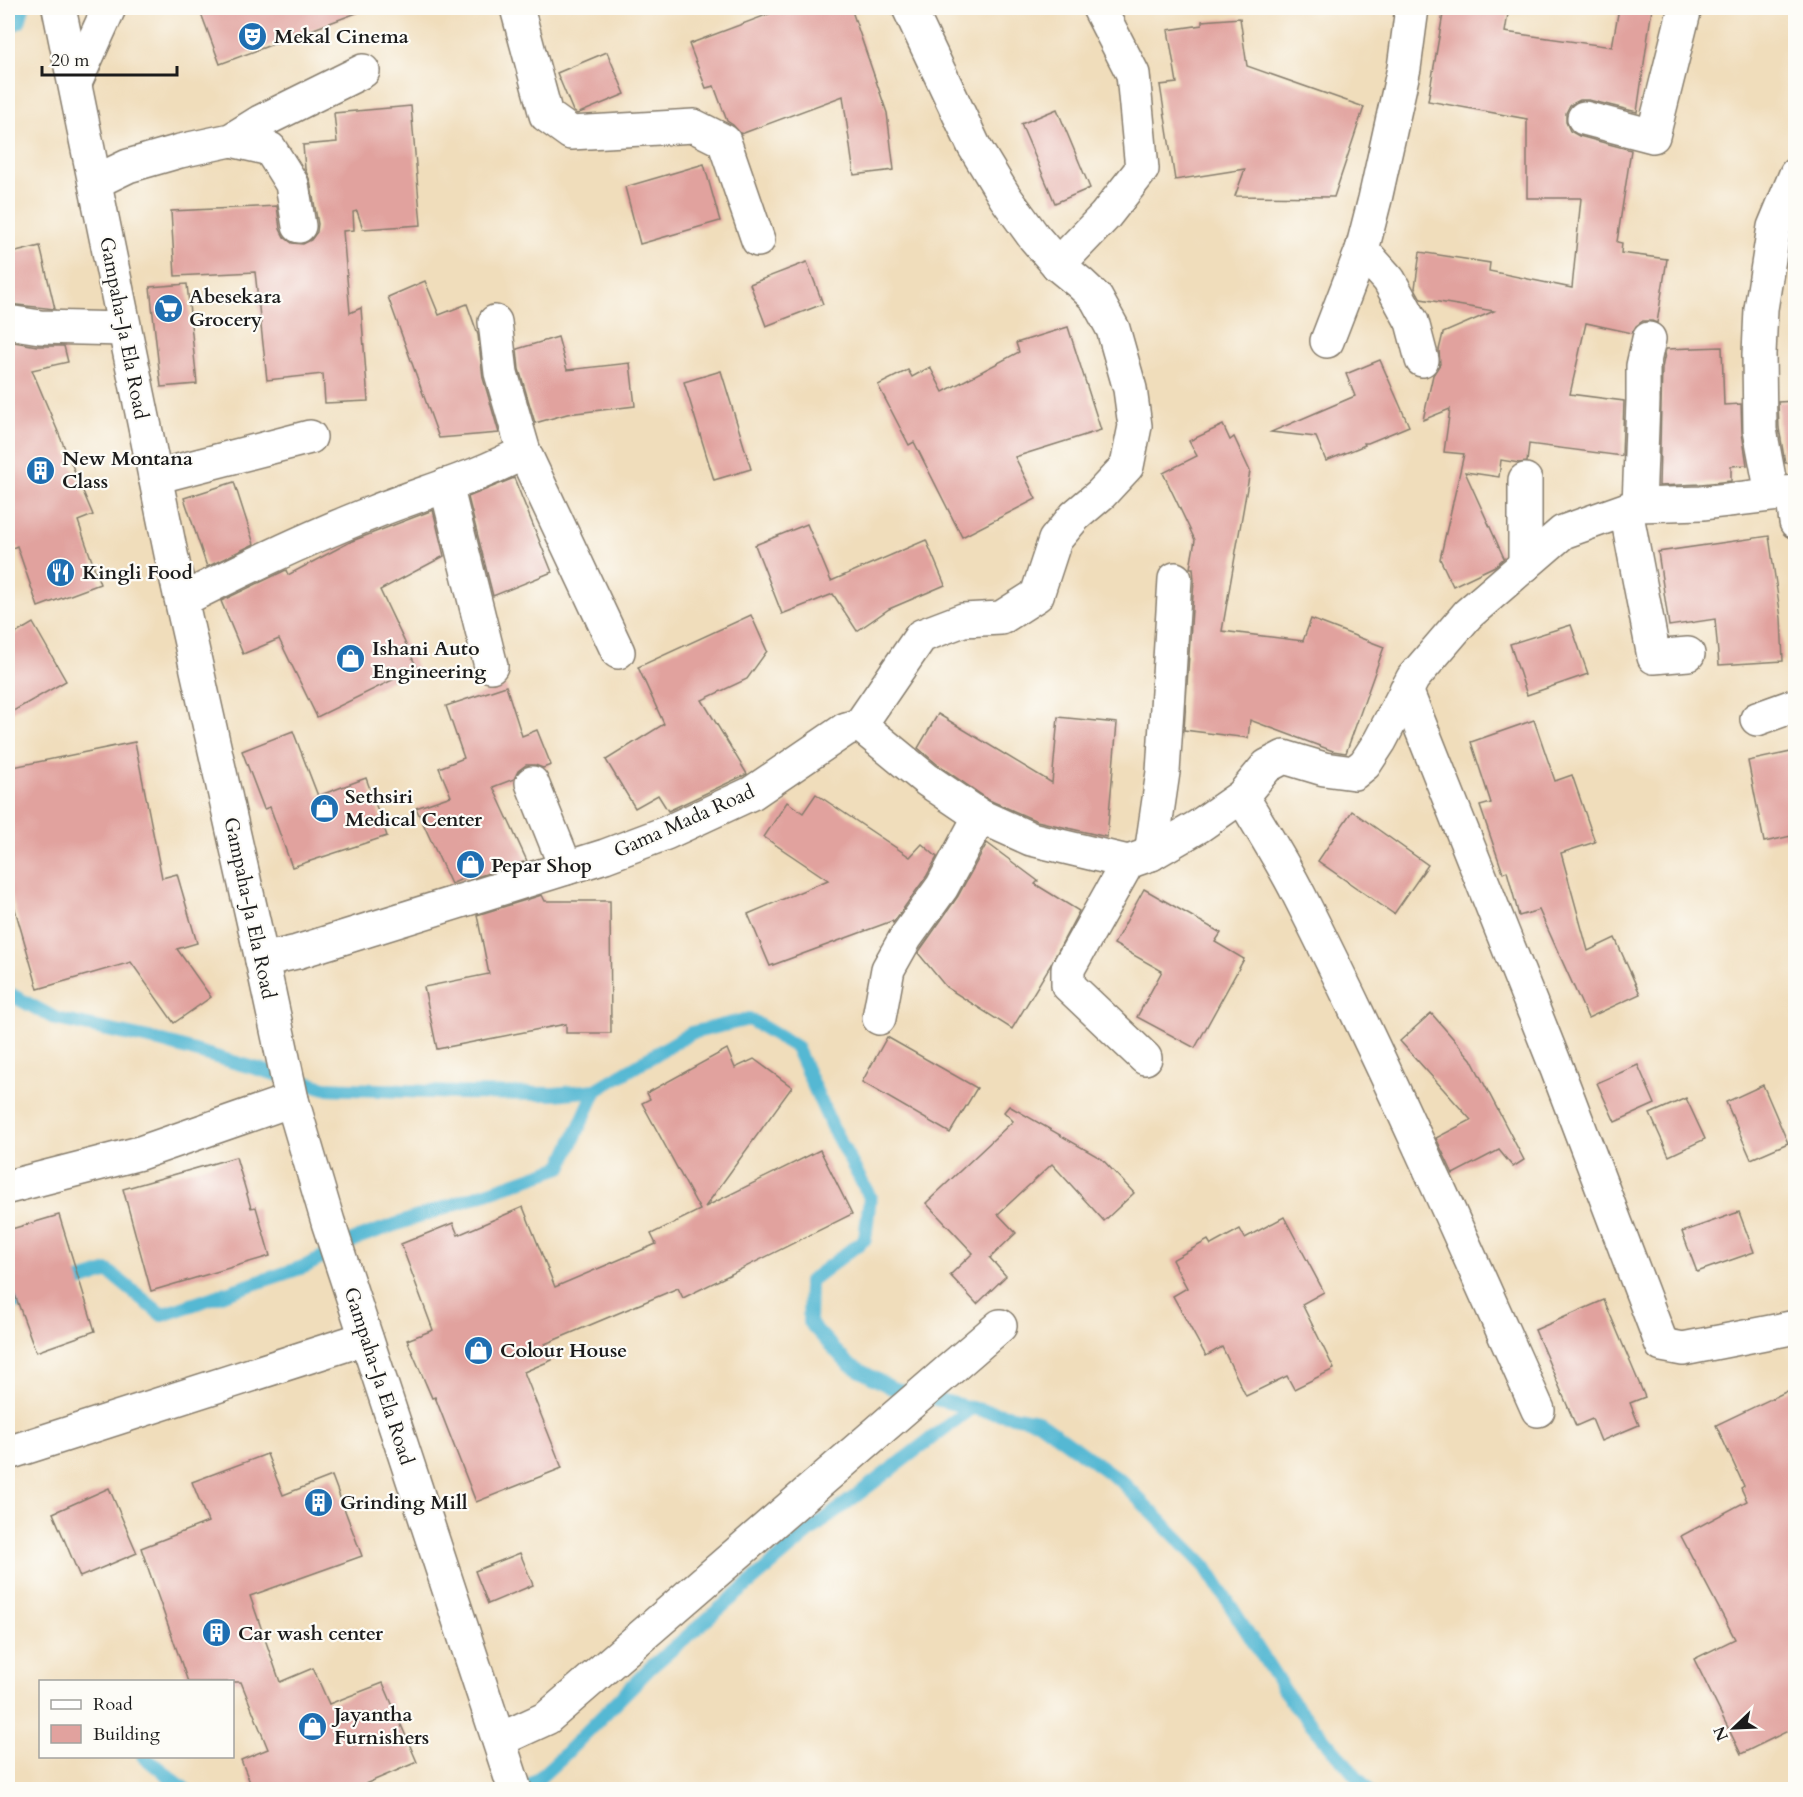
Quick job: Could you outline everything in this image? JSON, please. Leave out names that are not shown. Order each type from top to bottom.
[{"type":"main road","name":"Gampaha-Ja Ela Road","points":[[59,8],[155,477],[292,1100],[328,1222],[507,1765]]},
{"type":"main road","points":[[75,83],[109,8]]},
{"type":"main road","points":[[517,8],[546,115],[571,133],[694,126],[724,141],[758,240]]},
{"type":"main road","points":[[909,8],[974,146],[1011,205],[1058,265],[1096,298],[1113,329],[1130,389],[1135,426],[1127,465],[1101,494],[1075,516],[1055,540],[1037,595],[1001,618],[963,620],[921,636],[860,725],[927,780],[980,816],[1031,839],[1139,858],[1199,826],[1242,796],[1267,766],[1284,757],[1324,769],[1354,773],[1365,764],[1413,678],[1468,614],[1563,532],[1632,507],[1789,500],[1760,430],[1759,354],[1761,309],[1774,227],[1796,174]]},
{"type":"main road","points":[[1058,265],[1105,216],[1142,169],[1133,74],[1099,8]]},
{"type":"main road","points":[[1327,341],[1362,250],[1404,68],[1412,8]]},
{"type":"main road","points":[[1584,118],[1653,136],[1685,8]]},
{"type":"main road","points":[[95,182],[128,166],[180,151],[231,140],[363,71]]},
{"type":"main road","points":[[231,140],[270,149],[292,184],[299,226]]},
{"type":"main road","points":[[1362,250],[1389,280],[1412,322],[1422,360]]},
{"type":"main road","points":[[8,322],[40,327],[124,329]]},
{"type":"main road","points":[[495,322],[501,373],[524,452],[618,652]]},
{"type":"main road","points":[[1649,339],[1643,366],[1644,400],[1632,507],[1654,657],[1688,654]]},
{"type":"main road","points":[[155,477],[310,437]]},
{"type":"main road","points":[[182,600],[288,549],[374,512],[497,466],[524,452]]},
{"type":"main road","points":[[1525,480],[1525,565]]},
{"type":"main road","points":[[446,485],[490,666]]},
{"type":"main road","points":[[1145,1058],[1068,985],[1068,969],[1139,858],[1163,772],[1175,579]]},
{"type":"main road","points":[[1406,690],[1553,1058],[1662,1345],[1683,1349],[1796,1327]]},
{"type":"main road","points":[[1758,719],[1796,705]]},
{"type":"main road","name":"Gama Mada Road","points":[[262,960],[297,952],[566,868],[666,833],[752,793],[846,729],[860,725]]},
{"type":"main road","points":[[531,783],[566,868]]},
{"type":"main road","points":[[1242,796],[1298,893],[1332,963],[1469,1255],[1538,1410]]},
{"type":"main road","points":[[879,1018],[888,969],[906,937],[942,887],[980,816]]},
{"type":"main road","points":[[8,1187],[140,1153],[292,1100]]},
{"type":"main road","points":[[507,1765],[547,1718],[1000,1326]]},
{"type":"main road","points":[[8,1453],[366,1338]]},
{"type":"building","name":"Mekal Cinema","points":[[199,8],[362,8],[362,11],[220,64]]},
{"type":"building","points":[[785,8],[851,8],[887,113],[894,170],[854,175],[843,96],[741,134],[727,121],[714,86],[706,88],[689,44]]},
{"type":"building","points":[[1444,8],[1509,8],[1505,32],[1612,47],[1619,8],[1652,8],[1637,112],[1589,100],[1580,100],[1570,105],[1566,113],[1566,122],[1570,131],[1579,136],[1631,150],[1617,242],[1622,243],[1621,253],[1667,259],[1657,323],[1643,321],[1632,333],[1586,323],[1570,394],[1624,401],[1622,456],[1529,444],[1527,462],[1501,460],[1499,477],[1465,472],[1504,558],[1495,566],[1453,586],[1440,559],[1464,454],[1444,452],[1450,409],[1423,420],[1433,375],[1440,364],[1439,350],[1443,333],[1494,311],[1421,299],[1415,288],[1420,252],[1490,263],[1489,271],[1572,288],[1581,198],[1527,198],[1527,119],[1428,101]]},
{"type":"building","points":[[1240,18],[1247,66],[1364,107],[1334,197],[1235,196],[1245,169],[1175,180],[1160,85],[1177,83],[1168,30],[1202,25],[1202,21]]},
{"type":"building","points":[[607,52],[625,94],[577,114],[573,111],[557,73]]},
{"type":"building","points":[[411,106],[421,225],[363,229],[357,211],[353,212],[354,230],[343,231],[350,313],[361,308],[368,401],[325,403],[323,374],[267,380],[255,272],[175,276],[171,211],[277,206],[280,229],[284,237],[292,243],[303,244],[311,240],[317,232],[318,224],[310,181],[305,169],[303,145],[337,142],[334,113]]},
{"type":"building","points":[[1057,109],[1090,188],[1055,203],[1021,124]]},
{"type":"building","points":[[704,164],[720,221],[640,244],[625,187]]},
{"type":"building","points":[[40,246],[55,309],[8,304],[8,254]]},
{"type":"building","points":[[807,262],[823,304],[766,326],[750,284]]},
{"type":"building","points":[[425,281],[439,315],[467,304],[478,335],[483,378],[499,433],[439,438],[388,297]]},
{"type":"building","points":[[187,284],[197,384],[161,387],[150,287]]},
{"type":"building","points":[[1068,327],[1101,430],[1015,457],[1036,499],[962,537],[914,442],[909,445],[878,385],[908,370],[912,377],[930,367],[943,392],[1019,352],[1016,343]]},
{"type":"building","points":[[558,337],[567,370],[630,363],[635,406],[567,414],[535,423],[519,369],[517,349]]},
{"type":"building","points":[[8,341],[37,346],[64,346],[68,362],[32,370],[93,515],[78,521],[100,584],[38,607],[17,546],[8,550]]},
{"type":"building","points":[[1722,347],[1724,405],[1741,404],[1742,433],[1747,465],[1731,466],[1731,481],[1659,486],[1662,368],[1666,349]]},
{"type":"building","points":[[1380,360],[1409,426],[1364,443],[1365,445],[1326,461],[1316,437],[1271,432],[1355,396],[1346,374]]},
{"type":"building","points":[[721,371],[751,469],[714,480],[684,382]]},
{"type":"building","points":[[1796,401],[1796,462],[1785,463],[1779,428],[1778,402]]},
{"type":"building","points":[[1223,425],[1230,440],[1234,437],[1250,471],[1222,631],[1303,641],[1311,619],[1384,647],[1346,753],[1333,751],[1250,720],[1248,738],[1184,730],[1194,580],[1193,568],[1190,568],[1195,540],[1163,473],[1197,456],[1189,441]]},
{"type":"building","points":[[514,478],[552,572],[493,596],[468,497]]},
{"type":"building","points":[[234,482],[254,544],[207,567],[184,498]]},
{"type":"building","points":[[433,510],[444,556],[380,590],[417,668],[317,717],[279,639],[243,654],[221,601],[286,570],[288,575],[352,541]]},
{"type":"building","points":[[807,524],[831,581],[926,540],[945,585],[889,609],[857,631],[833,594],[782,614],[755,545]]},
{"type":"building","points":[[1769,536],[1781,618],[1783,661],[1719,665],[1715,619],[1669,626],[1658,552]]},
{"type":"building","points":[[751,615],[767,651],[747,679],[702,700],[747,774],[668,811],[658,795],[635,808],[606,760],[664,724],[638,667]]},
{"type":"building","points":[[33,623],[66,681],[8,714],[8,638]]},
{"type":"building","points":[[1571,625],[1588,674],[1527,695],[1510,644]]},
{"type":"building","points":[[506,686],[522,736],[537,730],[551,765],[543,768],[526,765],[518,771],[514,779],[493,787],[527,861],[470,879],[469,876],[451,884],[416,808],[451,796],[439,768],[464,758],[446,706]]},
{"type":"building","points":[[938,714],[1052,783],[1058,717],[1117,723],[1107,837],[1037,821],[989,800],[938,765],[918,748]]},
{"type":"building","points":[[1534,720],[1555,781],[1572,775],[1595,842],[1561,853],[1588,951],[1615,938],[1640,994],[1588,1018],[1539,910],[1519,916],[1507,871],[1503,873],[1480,806],[1491,803],[1471,742]]},
{"type":"building","points":[[293,731],[318,796],[366,778],[387,836],[292,867],[270,807],[264,809],[242,751]]},
{"type":"building","points":[[135,742],[162,878],[177,874],[197,943],[177,949],[211,997],[174,1023],[131,962],[38,989],[8,885],[8,768]]},
{"type":"building","points":[[1791,752],[1796,774],[1796,835],[1764,842],[1748,761]]},
{"type":"building","points":[[816,794],[910,857],[922,844],[937,857],[926,877],[893,923],[892,921],[770,966],[748,914],[828,880],[764,837],[787,802],[803,813]]},
{"type":"building","points":[[1352,811],[1428,865],[1394,914],[1318,861]]},
{"type":"building","points":[[987,843],[1038,881],[1035,884],[1079,911],[1050,966],[1012,1029],[946,987],[918,953],[958,896]]},
{"type":"building","points":[[1144,889],[1221,933],[1215,942],[1244,959],[1195,1048],[1137,1017],[1162,971],[1114,944]]},
{"type":"building","points":[[542,895],[545,901],[610,901],[611,1033],[566,1033],[566,1024],[437,1049],[424,987],[489,974],[477,915]]},
{"type":"building","points":[[1431,1013],[1471,1059],[1524,1160],[1513,1167],[1499,1150],[1453,1174],[1436,1138],[1471,1120],[1400,1041]]},
{"type":"building","points":[[887,1037],[977,1088],[950,1133],[862,1082]]},
{"type":"building","points":[[727,1049],[735,1068],[754,1059],[792,1087],[705,1207],[820,1150],[852,1214],[683,1298],[678,1288],[545,1344],[552,1360],[524,1372],[562,1468],[476,1502],[435,1397],[432,1398],[407,1340],[433,1330],[401,1244],[453,1223],[458,1235],[523,1207],[555,1287],[656,1244],[651,1234],[700,1210],[642,1103],[650,1099],[647,1093]]},
{"type":"building","points":[[1638,1065],[1655,1104],[1615,1122],[1597,1083]]},
{"type":"building","points":[[1763,1085],[1788,1143],[1751,1159],[1726,1102]]},
{"type":"building","points":[[1686,1098],[1705,1139],[1669,1156],[1650,1114]]},
{"type":"building","points":[[1009,1106],[1102,1159],[1134,1193],[1104,1221],[1052,1164],[998,1214],[1016,1233],[990,1258],[1006,1276],[977,1304],[950,1275],[973,1253],[926,1203],[1013,1121],[1004,1112]]},
{"type":"building","points":[[236,1157],[251,1208],[256,1207],[270,1256],[151,1291],[123,1189]]},
{"type":"building","points":[[1739,1212],[1754,1252],[1697,1272],[1682,1232]]},
{"type":"building","points":[[59,1215],[95,1331],[36,1352],[8,1276],[8,1230]]},
{"type":"building","points":[[1284,1217],[1324,1292],[1302,1304],[1334,1369],[1294,1389],[1287,1376],[1246,1396],[1222,1347],[1206,1356],[1173,1296],[1187,1288],[1172,1260],[1208,1240],[1211,1245],[1240,1229],[1245,1238]]},
{"type":"building","points":[[1604,1300],[1645,1397],[1630,1403],[1639,1425],[1601,1441],[1592,1419],[1576,1426],[1535,1330]]},
{"type":"building","points":[[1796,1387],[1796,1727],[1741,1754],[1694,1659],[1735,1639],[1681,1536],[1747,1501],[1741,1488],[1744,1486],[1716,1425]]},
{"type":"building","points":[[267,1454],[283,1495],[332,1476],[362,1556],[250,1596],[280,1682],[313,1668],[329,1704],[383,1683],[417,1762],[351,1790],[253,1790],[241,1760],[268,1749],[241,1682],[187,1680],[141,1548],[208,1522],[192,1482]]},
{"type":"building","points":[[109,1488],[137,1553],[80,1577],[53,1513]]},
{"type":"building","points":[[520,1553],[533,1585],[488,1604],[475,1571]]},
{"type":"waterway","points":[[8,27],[19,22],[23,8]]},
{"type":"waterway","points":[[8,993],[56,1019],[163,1042],[325,1088],[459,1093],[554,1094],[596,1090],[691,1033],[749,1019],[796,1047],[833,1129],[870,1197],[865,1239],[810,1281],[809,1322],[848,1364],[892,1388],[971,1408],[1038,1421],[1122,1482],[1205,1566],[1290,1699],[1368,1790]]},
{"type":"waterway","points":[[64,1286],[108,1271],[162,1315],[306,1266],[360,1237],[561,1167],[596,1090]]},
{"type":"waterway","points":[[8,1305],[34,1296]]},
{"type":"waterway","points":[[526,1790],[650,1668],[819,1524],[971,1408]]},
{"type":"waterway","points":[[146,1758],[186,1790]]},
{"type":"place","name":"Mekal Cinema","points":[[253,36]]},
{"type":"place","name":"Abesekara Grocery","points":[[168,308]]},
{"type":"place","name":"New Montana Class","points":[[41,470]]},
{"type":"place","name":"Kingli Food","points":[[61,572]]},
{"type":"place","name":"Ishani Auto Engineering","points":[[351,659]]},
{"type":"place","name":"Sethsiri Medical Center","points":[[324,808]]},
{"type":"place","name":"Pepar Shop","points":[[470,865]]},
{"type":"place","name":"Colour House","points":[[479,1350]]},
{"type":"place","name":"Grinding Mill","points":[[319,1502]]},
{"type":"place","name":"Car wash center","points":[[217,1633]]},
{"type":"place","name":"Jayantha Furnishers","points":[[313,1726]]}]
